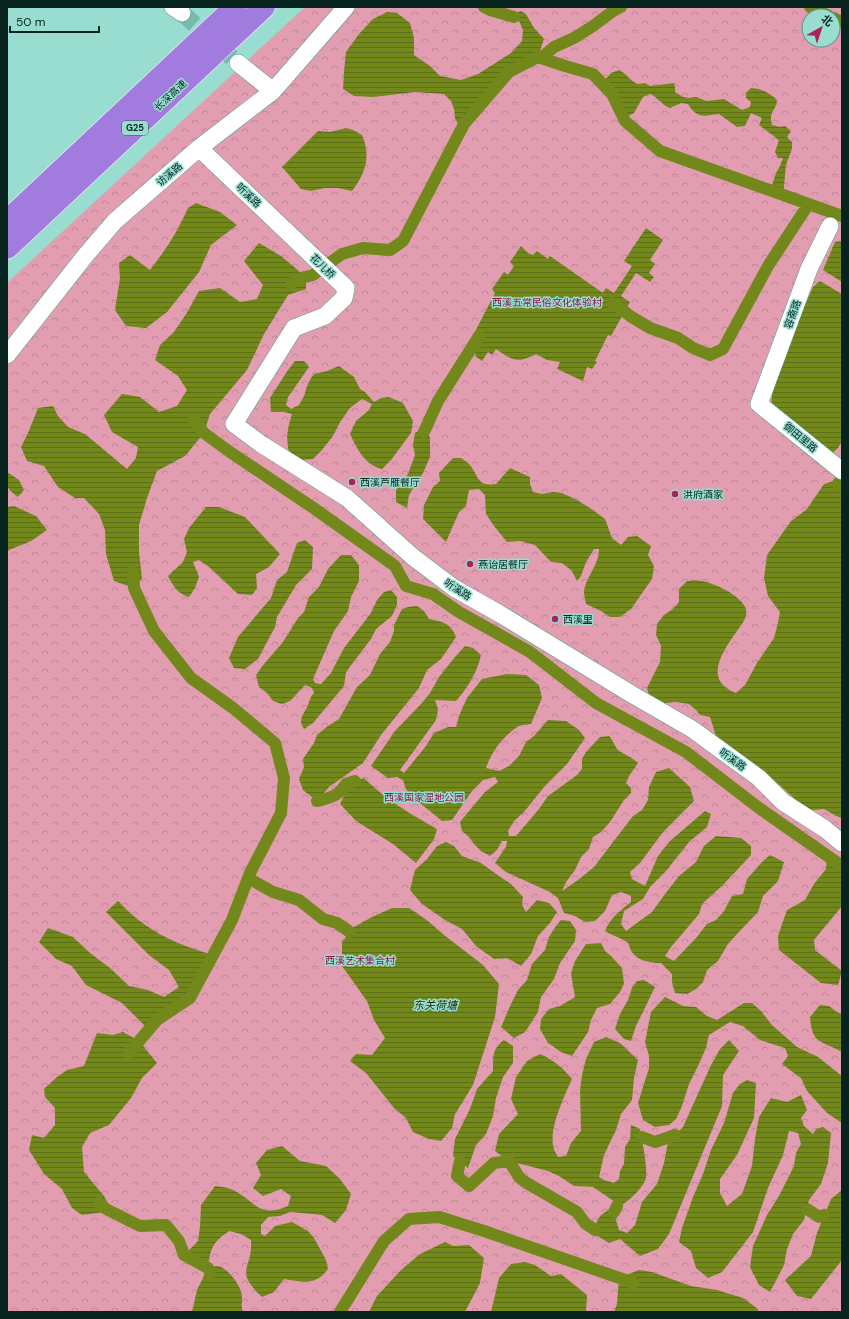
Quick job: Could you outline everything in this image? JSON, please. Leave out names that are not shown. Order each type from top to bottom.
[{"type":"highway","name":"长深高速","points":[[7,221],[235,7]]},
{"type":"highway","name":"长深高速","points":[[7,248],[264,7]]},
{"type":"street","name":"访溪路","points":[[7,355],[85,256],[115,221],[199,148],[273,91],[346,7]]},
{"type":"street","points":[[238,63],[273,91]]},
{"type":"street","name":"听溪路","points":[[199,148],[299,243]]},
{"type":"street","name":"容斋路","points":[[759,404],[809,269],[830,226]]},
{"type":"street","name":"花儿桥","points":[[299,243],[346,288]]},
{"type":"street","name":"听溪路","points":[[346,288],[344,298],[325,316],[294,328],[234,424],[261,444],[347,498],[413,557],[454,588],[692,729],[760,778],[783,802],[825,829],[842,843]]},
{"type":"street","name":"御田里路","points":[[759,404],[836,467]]},
{"type":"green space","name":"西溪国家湿地公园","points":[[305,7],[842,7],[842,1312],[7,1312],[7,283]]},
{"type":"water","points":[[521,11],[526,14],[534,28],[544,39],[538,57],[509,72],[461,130],[455,118],[451,101],[444,94],[415,92],[373,97],[354,96],[343,89],[346,52],[359,34],[373,19],[387,12],[397,13],[410,23],[414,38],[414,55],[430,66],[440,76],[461,80],[478,74],[511,53],[522,41],[523,30],[519,21],[514,17],[516,13]]},
{"type":"water","points":[[619,70],[638,84],[645,83],[650,86],[674,83],[675,92],[683,97],[696,97],[707,101],[724,99],[742,110],[750,107],[751,102],[746,98],[746,93],[751,88],[765,91],[771,95],[777,100],[771,117],[772,125],[780,127],[785,126],[791,131],[787,137],[792,142],[792,149],[786,165],[783,196],[770,191],[783,158],[778,158],[775,152],[779,140],[759,125],[762,118],[751,113],[745,126],[737,127],[719,114],[705,116],[698,114],[691,109],[688,104],[681,103],[670,108],[650,94],[643,97],[634,113],[624,118],[612,94],[598,78],[607,78],[611,73]]},
{"type":"water","points":[[346,128],[362,135],[366,150],[366,164],[364,171],[352,191],[338,188],[325,188],[311,191],[301,189],[282,167],[318,131],[330,132]]},
{"type":"water","points":[[196,203],[220,212],[237,225],[211,245],[199,272],[167,312],[146,328],[126,326],[115,310],[120,278],[119,263],[130,255],[150,270],[171,240],[188,208]]},
{"type":"water","points":[[646,228],[663,240],[650,260],[655,264],[649,273],[654,277],[650,282],[636,273],[621,296],[630,302],[611,336],[608,335],[595,361],[597,362],[592,369],[587,367],[583,381],[557,369],[560,362],[547,360],[536,354],[519,360],[506,356],[496,349],[492,355],[488,352],[482,361],[467,347],[495,293],[492,289],[504,272],[508,275],[514,266],[510,262],[521,246],[528,253],[533,255],[537,251],[548,259],[550,256],[603,293],[606,288],[614,293],[632,266],[624,261]]},
{"type":"water","points":[[835,242],[842,242],[842,282],[823,270]]},
{"type":"water","points":[[259,243],[281,256],[306,277],[306,289],[288,295],[264,334],[247,370],[210,414],[204,433],[185,456],[157,471],[139,525],[139,552],[142,579],[134,588],[114,581],[106,554],[105,530],[99,514],[84,498],[75,498],[58,487],[44,466],[27,461],[21,447],[38,408],[53,406],[58,416],[68,427],[85,434],[127,469],[136,458],[138,447],[112,432],[104,415],[122,394],[140,397],[159,412],[177,406],[187,390],[178,376],[155,360],[160,345],[174,332],[199,291],[220,288],[240,302],[257,299],[263,285],[244,261]]},
{"type":"water","points":[[820,281],[842,294],[842,441],[838,448],[829,456],[771,406],[773,385],[796,321],[813,287]]},
{"type":"water","points":[[295,361],[304,361],[309,367],[288,397],[286,405],[291,409],[299,405],[314,374],[339,366],[354,377],[360,389],[365,392],[374,402],[381,398],[389,397],[403,403],[413,421],[411,433],[391,460],[382,469],[371,464],[362,456],[350,434],[356,421],[369,410],[372,404],[362,399],[350,408],[340,422],[333,436],[313,459],[303,460],[289,453],[288,434],[292,414],[284,412],[271,412],[270,398]]},
{"type":"water","points":[[421,429],[430,437],[430,457],[423,473],[409,495],[407,508],[396,502],[396,490],[408,474],[415,455],[413,445],[415,433]]},
{"type":"water","points":[[453,458],[461,458],[467,462],[481,482],[485,484],[496,484],[510,468],[530,477],[530,484],[533,492],[542,494],[553,492],[562,493],[593,510],[605,519],[612,538],[621,545],[628,537],[637,536],[651,546],[648,555],[654,566],[652,579],[631,609],[620,617],[610,617],[586,604],[584,591],[597,560],[599,549],[594,549],[577,581],[572,571],[562,563],[551,562],[535,545],[520,541],[507,542],[486,514],[485,495],[479,489],[469,490],[466,506],[459,512],[446,542],[423,519],[424,505],[433,487],[440,481],[439,473]]},
{"type":"water","points":[[7,472],[19,480],[24,490],[18,497],[8,487]]},
{"type":"water","points":[[834,481],[838,484],[842,492],[842,818],[824,809],[813,810],[799,804],[768,775],[717,739],[710,717],[700,715],[689,704],[676,702],[664,703],[650,698],[647,688],[660,662],[661,646],[656,635],[657,624],[664,615],[673,609],[679,602],[679,589],[686,582],[692,580],[710,583],[720,587],[737,597],[743,603],[746,609],[744,621],[726,647],[718,665],[718,673],[720,681],[736,693],[745,685],[757,663],[774,638],[780,612],[768,596],[764,578],[767,555],[791,521],[807,509],[824,484]]},
{"type":"water","points":[[14,506],[36,516],[47,530],[31,541],[7,552],[7,507]]},
{"type":"water","points":[[206,507],[219,507],[245,517],[280,554],[269,567],[256,574],[257,588],[252,595],[238,594],[209,567],[199,560],[193,562],[199,577],[195,588],[189,597],[179,592],[170,580],[168,576],[183,562],[187,552],[184,539],[189,528]]},
{"type":"water","points":[[305,540],[313,547],[312,569],[296,585],[277,617],[275,627],[258,659],[245,669],[234,668],[229,658],[238,637],[271,598],[277,580],[287,572],[297,543]]},
{"type":"water","points":[[341,555],[351,555],[359,565],[359,581],[351,597],[348,611],[334,631],[313,679],[315,683],[321,684],[331,673],[344,648],[371,613],[377,600],[384,592],[391,590],[397,597],[397,605],[392,616],[376,629],[371,639],[346,672],[344,686],[313,723],[304,729],[301,720],[302,715],[314,693],[312,688],[305,685],[290,701],[282,704],[273,701],[267,693],[259,687],[256,675],[283,642],[298,618],[304,612],[309,597],[319,587],[328,569]]},
{"type":"water","points":[[417,606],[424,611],[429,619],[442,622],[449,626],[456,637],[441,659],[427,670],[419,688],[381,735],[363,763],[329,787],[317,801],[303,790],[299,779],[304,767],[303,759],[314,743],[317,735],[339,719],[357,687],[370,675],[380,654],[390,642],[394,631],[394,625],[402,609]]},
{"type":"water","points":[[465,646],[473,648],[481,655],[474,674],[456,701],[435,700],[438,709],[436,720],[400,770],[404,773],[426,746],[434,733],[448,727],[456,727],[467,698],[482,679],[507,674],[526,675],[539,685],[542,698],[531,724],[519,726],[508,734],[495,750],[486,768],[499,771],[509,766],[519,756],[526,742],[534,736],[548,720],[566,721],[579,730],[585,738],[567,764],[514,821],[508,831],[509,836],[516,836],[548,796],[577,775],[582,769],[582,759],[586,752],[600,737],[609,736],[618,750],[638,763],[626,783],[631,788],[631,793],[624,800],[610,822],[601,832],[593,837],[589,849],[581,857],[562,891],[594,867],[633,816],[642,810],[648,800],[649,787],[656,772],[669,768],[690,787],[694,801],[663,832],[640,863],[630,872],[632,879],[645,886],[658,856],[670,841],[705,811],[711,814],[707,827],[689,842],[666,871],[650,887],[643,899],[624,911],[621,924],[626,931],[652,912],[679,876],[696,862],[704,846],[716,836],[741,838],[751,846],[751,855],[723,885],[702,904],[699,914],[665,956],[674,961],[707,924],[716,920],[724,911],[732,896],[743,894],[747,879],[762,862],[770,855],[784,862],[778,881],[763,896],[758,912],[728,944],[718,961],[707,970],[703,982],[696,989],[687,994],[675,993],[672,982],[672,974],[661,963],[649,962],[637,958],[631,951],[628,943],[605,931],[613,918],[631,902],[631,896],[621,892],[612,895],[605,911],[595,921],[585,922],[575,916],[564,913],[558,898],[550,892],[506,872],[495,863],[506,847],[507,841],[502,841],[497,850],[490,856],[481,851],[474,844],[462,831],[460,822],[485,792],[498,782],[495,777],[483,780],[472,791],[452,820],[442,821],[409,794],[403,780],[397,777],[388,778],[371,766],[395,731],[421,704],[430,693],[439,677]]},
{"type":"water","points":[[364,778],[390,800],[437,829],[434,839],[416,863],[393,844],[356,821],[340,804],[345,794],[355,781]]},
{"type":"water","points":[[446,842],[454,846],[462,856],[481,863],[511,884],[523,897],[522,905],[526,912],[537,900],[549,903],[557,912],[550,923],[538,936],[531,954],[521,966],[507,958],[494,959],[476,946],[462,929],[445,920],[422,904],[410,890],[415,870],[427,859],[437,846]]},
{"type":"water","points":[[827,856],[842,865],[842,906],[814,940],[815,950],[842,971],[838,985],[821,983],[779,950],[778,936],[787,910],[805,900],[814,884],[826,869]]},
{"type":"water","points":[[118,901],[137,919],[168,939],[213,955],[190,998],[158,1020],[149,1030],[122,1003],[86,985],[72,966],[56,959],[39,942],[48,928],[73,937],[129,986],[148,990],[164,997],[179,987],[169,970],[149,955],[106,912]]},
{"type":"water","name":"东关荷塘","points":[[392,908],[409,908],[428,921],[483,965],[499,984],[495,1017],[473,1085],[455,1114],[452,1128],[441,1141],[429,1139],[413,1132],[406,1118],[394,1108],[366,1073],[350,1061],[356,1054],[372,1055],[385,1038],[374,1020],[367,1001],[342,966],[342,942],[354,927]]},
{"type":"water","points":[[561,920],[570,921],[576,930],[575,941],[560,963],[554,979],[541,997],[538,1012],[525,1032],[514,1038],[501,1027],[518,990],[527,980],[532,964],[545,950],[549,937]]},
{"type":"water","points":[[601,943],[605,951],[622,968],[624,984],[620,992],[610,1004],[597,1008],[591,1020],[588,1032],[572,1056],[561,1052],[548,1043],[540,1029],[541,1019],[549,1009],[560,1006],[575,997],[571,974],[575,961],[586,944]]},
{"type":"water","points":[[644,980],[655,987],[636,1026],[631,1041],[624,1039],[615,1029],[632,988],[637,981]]},
{"type":"water","points":[[665,997],[683,1006],[696,1007],[707,1016],[717,1020],[744,1003],[752,1003],[761,1011],[772,1025],[797,1047],[818,1057],[842,1076],[842,1123],[827,1113],[807,1091],[801,1078],[782,1064],[788,1056],[785,1048],[760,1040],[743,1026],[730,1022],[709,1035],[706,1048],[689,1084],[676,1119],[669,1125],[655,1127],[643,1120],[638,1103],[649,1068],[649,1056],[645,1042],[651,1012]]},
{"type":"water","points":[[820,1005],[829,1006],[842,1014],[842,1052],[823,1043],[815,1037],[813,1033],[810,1017]]},
{"type":"water","points":[[123,1032],[139,1041],[157,1063],[142,1078],[131,1098],[109,1125],[90,1133],[82,1147],[84,1172],[104,1196],[112,1211],[82,1215],[72,1208],[62,1189],[44,1174],[29,1150],[32,1135],[44,1138],[55,1125],[55,1108],[45,1097],[44,1089],[67,1070],[84,1066],[97,1033],[113,1035]]},
{"type":"water","points":[[606,1037],[620,1043],[638,1060],[634,1078],[632,1100],[621,1114],[616,1130],[604,1155],[599,1177],[614,1183],[619,1179],[620,1171],[624,1164],[625,1147],[630,1139],[631,1125],[640,1129],[646,1163],[646,1177],[643,1185],[637,1192],[621,1206],[593,1187],[574,1186],[548,1171],[509,1161],[495,1151],[499,1134],[518,1114],[511,1099],[516,1077],[527,1061],[540,1054],[558,1065],[572,1079],[558,1112],[553,1137],[554,1148],[558,1157],[566,1156],[571,1143],[581,1131],[580,1090],[586,1059],[594,1042]]},
{"type":"water","points":[[504,1040],[513,1046],[513,1063],[503,1077],[496,1098],[493,1116],[486,1134],[476,1145],[468,1168],[453,1156],[455,1139],[470,1109],[477,1089],[493,1071],[493,1057],[495,1050]]},
{"type":"water","points":[[729,1040],[739,1051],[723,1075],[722,1106],[669,1234],[658,1249],[640,1256],[620,1239],[609,1243],[594,1234],[598,1218],[612,1209],[617,1214],[616,1220],[619,1230],[627,1233],[635,1225],[642,1202],[657,1184],[664,1163],[668,1142],[683,1127],[711,1065],[720,1049]]},
{"type":"water","points":[[747,1080],[756,1083],[754,1118],[737,1155],[720,1179],[720,1193],[727,1206],[742,1194],[752,1166],[759,1117],[771,1098],[787,1102],[801,1095],[807,1110],[801,1118],[804,1126],[813,1134],[816,1129],[823,1127],[831,1133],[828,1163],[821,1184],[809,1200],[804,1220],[793,1234],[787,1249],[784,1265],[770,1292],[759,1285],[750,1267],[753,1246],[767,1215],[779,1196],[794,1166],[796,1153],[801,1144],[798,1133],[789,1131],[783,1155],[768,1188],[753,1232],[722,1272],[708,1278],[696,1268],[691,1251],[679,1242],[682,1228],[693,1197],[711,1150],[724,1123],[733,1093],[740,1084]]},
{"type":"water","points":[[282,1146],[300,1161],[326,1166],[340,1179],[351,1194],[346,1210],[335,1223],[322,1215],[290,1212],[280,1216],[268,1217],[261,1225],[261,1234],[265,1236],[275,1226],[292,1222],[308,1231],[314,1238],[326,1260],[328,1269],[319,1278],[308,1282],[284,1279],[274,1292],[262,1297],[253,1288],[246,1275],[251,1250],[251,1240],[241,1234],[229,1231],[213,1246],[208,1268],[184,1255],[198,1241],[201,1205],[215,1186],[228,1188],[237,1192],[262,1209],[277,1210],[288,1206],[291,1196],[281,1189],[263,1196],[253,1188],[261,1175],[256,1163],[267,1150]]},
{"type":"water","points":[[842,1190],[842,1260],[811,1299],[797,1296],[785,1280],[811,1256],[817,1233],[831,1199]]},
{"type":"water","points":[[445,1242],[453,1246],[469,1245],[484,1258],[480,1283],[465,1312],[369,1312],[377,1296],[401,1270],[420,1254]]},
{"type":"water","points":[[525,1262],[535,1265],[551,1276],[561,1274],[587,1295],[586,1312],[491,1312],[499,1278],[511,1264]]},
{"type":"water","points":[[216,1266],[221,1267],[234,1278],[240,1288],[243,1312],[192,1312],[197,1290],[208,1268]]},
{"type":"water","points":[[639,1270],[652,1272],[691,1286],[717,1290],[743,1298],[758,1309],[757,1312],[614,1312],[617,1304],[619,1278]]},
{"type":"waterway","points":[[484,7],[514,17]]},
{"type":"waterway","points":[[541,58],[554,47],[574,38],[621,7]]},
{"type":"waterway","points":[[291,284],[297,279],[313,275],[342,254],[363,248],[390,250],[403,241],[464,124],[509,72],[538,57],[593,74],[612,94],[625,121],[660,151],[842,216]]},
{"type":"waterway","points":[[612,303],[650,328],[678,338],[693,348],[710,355],[723,349],[768,266],[808,205]]},
{"type":"waterway","points":[[424,432],[438,401],[479,336]]},
{"type":"waterway","points":[[194,420],[204,433],[230,452],[315,509],[395,566],[406,586],[433,594],[459,612],[530,652],[596,703],[686,752],[759,808],[842,866]]},
{"type":"waterway","points":[[838,484],[842,477]]},
{"type":"waterway","points":[[129,1053],[157,1020],[190,998],[232,920],[250,873],[281,813],[284,778],[275,743],[233,708],[191,678],[154,631],[134,588],[133,572]]},
{"type":"waterway","points":[[317,801],[334,796],[340,792],[346,784],[355,781]]},
{"type":"waterway","points":[[248,878],[273,892],[299,900],[323,919],[337,923],[350,932]]},
{"type":"waterway","points":[[642,1137],[655,1142],[675,1135]]},
{"type":"waterway","points":[[460,1161],[457,1176],[469,1186],[494,1163],[509,1161],[519,1177],[525,1182],[577,1212],[585,1223],[595,1230]]},
{"type":"waterway","points":[[99,1203],[106,1209],[140,1226],[166,1225],[179,1241],[184,1255],[208,1268],[210,1273]]},
{"type":"waterway","points":[[614,1212],[617,1206]]},
{"type":"waterway","points":[[807,1209],[819,1217],[824,1215]]},
{"type":"waterway","points":[[340,1312],[384,1241],[409,1219],[439,1217],[634,1283]]},
{"type":"tunnel","points":[[182,13],[238,63]]},
{"type":"place","name":"西溪芦雁餐厅","points":[[352,482]]},
{"type":"place","name":"洪府酒家","points":[[675,494]]},
{"type":"place","name":"燕诒居餐厅","points":[[470,564]]},
{"type":"place","name":"西溪里","points":[[555,619]]},
{"type":"park label","name":"西溪五常民俗文化体验村","points":[[547,302]]},
{"type":"park label","name":"西溪艺术集合村","points":[[360,960]]}]
